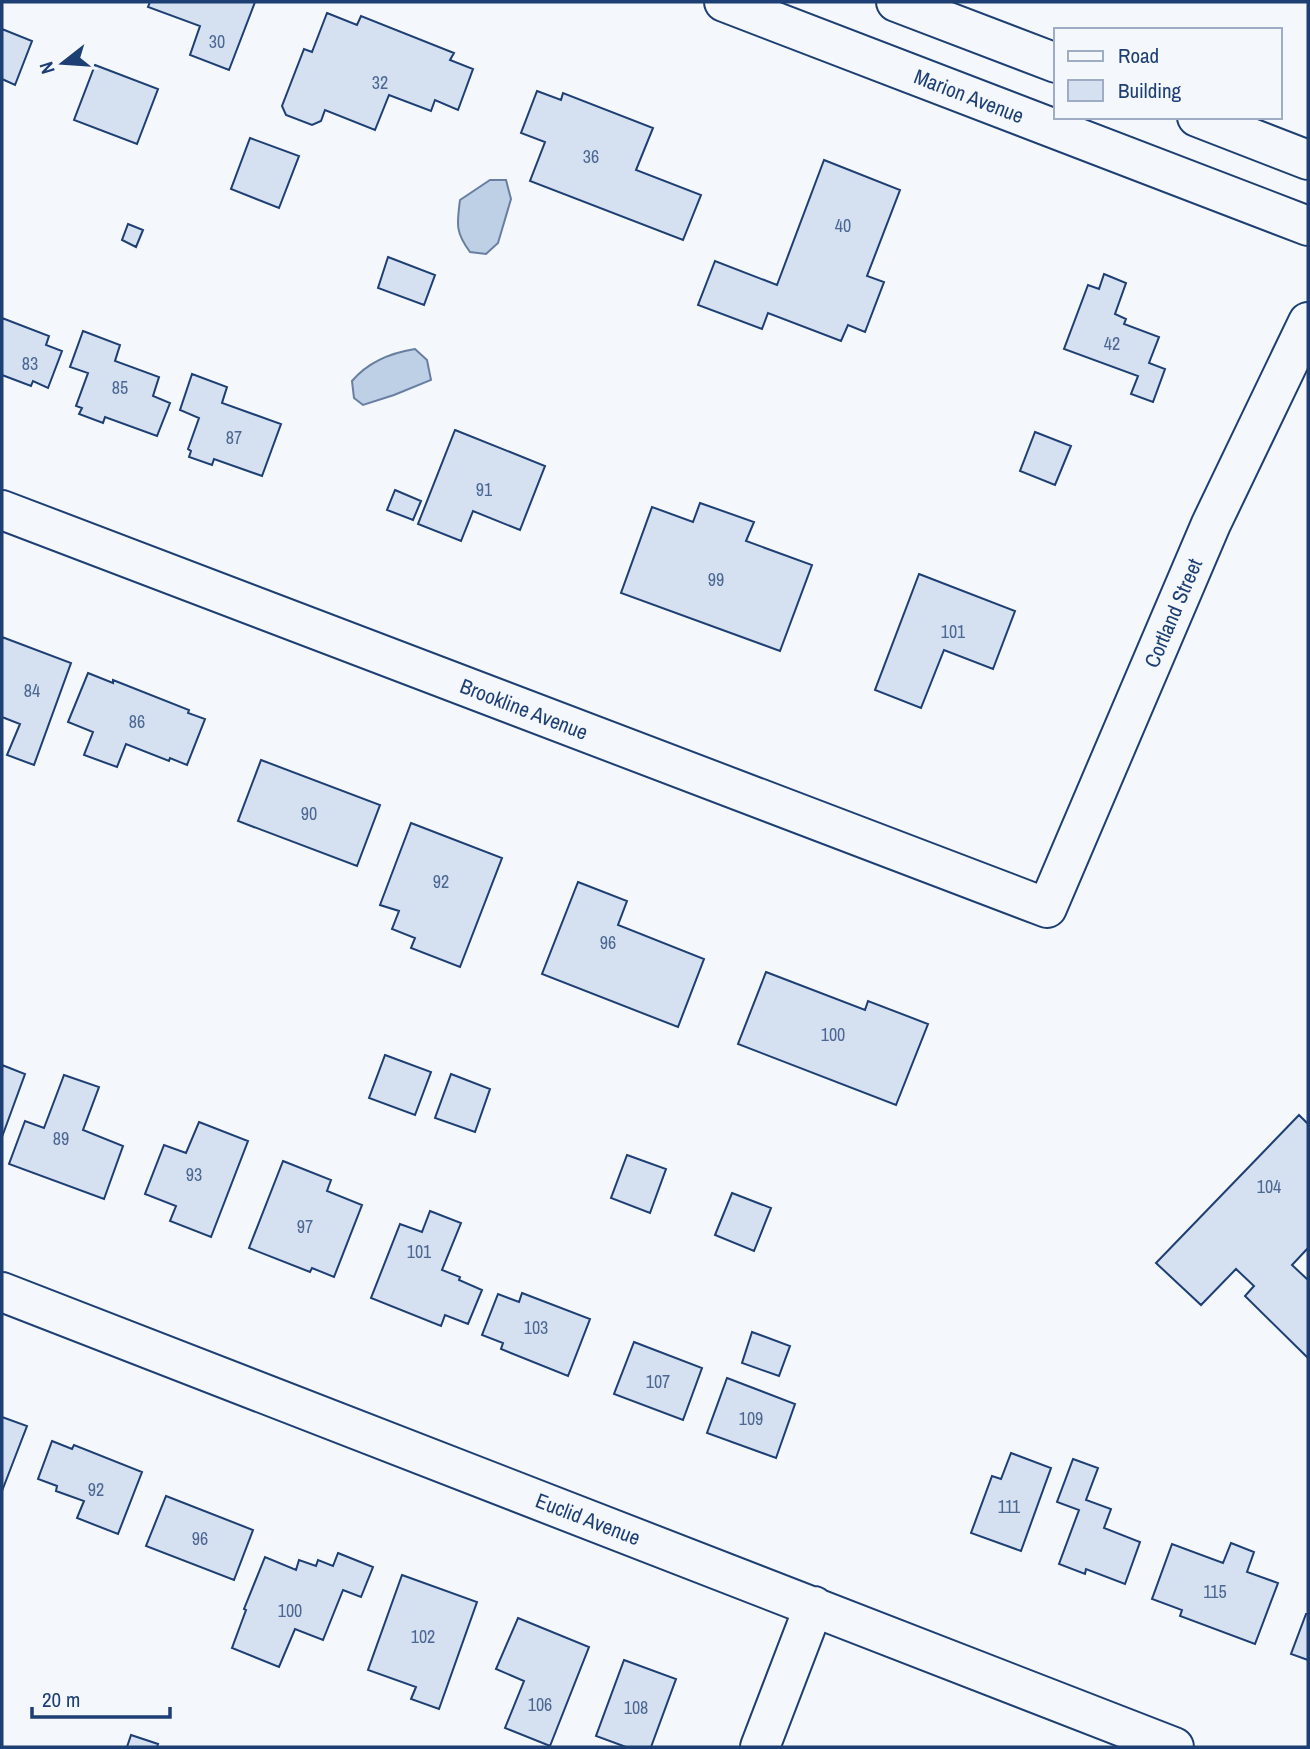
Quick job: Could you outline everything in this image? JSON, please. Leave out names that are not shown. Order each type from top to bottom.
[{"type":"street","points":[[896,2],[1054,62]]},
{"type":"street","name":"Marion Avenue","points":[[741,5],[1308,226]]},
{"type":"street","points":[[1202,119],[1308,160]]},
{"type":"street","name":"Cortland Street","points":[[1047,908],[1211,524],[1308,322]]},
{"type":"street","name":"Brookline Avenue","points":[[2,510],[1047,908]]},
{"type":"street","name":"Euclid Avenue","points":[[2,1292],[1174,1747]]},
{"type":"street","points":[[760,1747],[814,1606]]},
{"type":"water","points":[[490,180],[506,180],[511,199],[498,243],[486,254],[470,252],[458,228],[460,200]]},
{"type":"water","points":[[415,349],[427,360],[431,380],[363,405],[354,398],[352,381],[365,369],[388,356]]},
{"type":"building","points":[[150,2],[255,2],[229,70],[190,55],[200,26],[148,7]]},
{"type":"building","points":[[327,13],[357,25],[361,16],[454,53],[450,60],[473,69],[458,110],[435,100],[431,111],[389,95],[375,130],[325,110],[321,121],[312,125],[286,115],[282,106],[304,49],[312,52]]},
{"type":"building","points":[[2,29],[32,41],[15,85],[2,79]]},
{"type":"building","points":[[95,65],[158,89],[137,144],[74,120]]},
{"type":"building","points":[[537,91],[561,100],[563,93],[653,128],[636,170],[701,195],[683,240],[530,181],[545,142],[521,133]]},
{"type":"building","points":[[250,138],[299,156],[279,208],[231,189]]},
{"type":"building","points":[[824,160],[900,190],[867,276],[884,282],[865,332],[848,325],[841,341],[768,313],[762,329],[698,305],[715,261],[777,285]]},
{"type":"building","points":[[128,224],[143,230],[136,247],[122,240]]},
{"type":"building","points":[[388,257],[435,275],[424,305],[378,288]]},
{"type":"building","points":[[1104,274],[1126,283],[1115,314],[1126,319],[1124,324],[1159,337],[1149,363],[1165,369],[1153,402],[1131,394],[1138,376],[1064,349],[1088,285],[1099,289]]},
{"type":"building","points":[[2,318],[49,336],[46,345],[62,351],[48,388],[33,381],[31,386],[2,375]]},
{"type":"building","points":[[83,331],[120,345],[115,361],[159,377],[153,396],[170,403],[157,436],[105,417],[103,423],[79,414],[82,408],[76,406],[88,373],[70,367]]},
{"type":"building","points":[[192,374],[227,387],[222,403],[281,424],[262,476],[214,459],[212,465],[189,457],[191,451],[188,449],[199,418],[180,410]]},
{"type":"building","points":[[455,430],[545,466],[520,530],[473,511],[461,541],[418,524]]},
{"type":"building","points":[[1035,432],[1071,446],[1055,485],[1020,471]]},
{"type":"building","points":[[395,490],[421,501],[413,520],[387,510]]},
{"type":"building","points":[[700,503],[754,522],[746,541],[812,565],[780,651],[621,593],[652,507],[693,522]]},
{"type":"building","points":[[919,574],[1015,611],[993,669],[944,650],[921,708],[875,690]]},
{"type":"building","points":[[2,637],[71,663],[34,765],[7,755],[20,724],[2,717]]},
{"type":"building","points":[[88,673],[113,683],[113,680],[205,719],[187,765],[126,744],[117,767],[84,755],[93,732],[68,722]]},
{"type":"building","points":[[261,760],[380,805],[357,866],[238,821]]},
{"type":"building","points":[[411,823],[502,858],[460,967],[411,948],[415,938],[392,929],[399,911],[380,905]]},
{"type":"building","points":[[578,882],[627,901],[618,925],[704,959],[678,1027],[542,974]]},
{"type":"building","points":[[766,972],[865,1010],[868,1001],[928,1024],[896,1105],[738,1044]]},
{"type":"building","points":[[385,1055],[431,1072],[415,1115],[369,1098]]},
{"type":"building","points":[[2,1065],[25,1074],[2,1137]]},
{"type":"building","points":[[451,1074],[490,1089],[475,1132],[435,1118]]},
{"type":"building","points":[[64,1075],[99,1087],[83,1130],[123,1146],[104,1199],[9,1164],[25,1121],[44,1128]]},
{"type":"building","points":[[1299,1115],[1308,1124],[1308,1248],[1292,1265],[1308,1280],[1308,1358],[1245,1296],[1254,1286],[1236,1269],[1201,1305],[1156,1263]]},
{"type":"building","points":[[199,1122],[248,1141],[211,1237],[170,1221],[176,1206],[145,1194],[164,1145],[186,1153]]},
{"type":"building","points":[[627,1155],[666,1169],[650,1213],[611,1198]]},
{"type":"building","points":[[283,1161],[331,1180],[327,1191],[362,1205],[334,1277],[312,1268],[310,1272],[249,1248]]},
{"type":"building","points":[[732,1193],[771,1208],[754,1251],[715,1235]]},
{"type":"building","points":[[430,1211],[461,1223],[442,1270],[482,1290],[468,1324],[445,1315],[441,1326],[371,1298],[400,1224],[422,1232]]},
{"type":"building","points":[[522,1293],[590,1319],[568,1376],[501,1349],[503,1343],[482,1335],[498,1294],[519,1302]]},
{"type":"building","points":[[752,1332],[790,1346],[779,1376],[742,1363]]},
{"type":"building","points":[[634,1342],[702,1368],[683,1420],[614,1394]]},
{"type":"building","points":[[727,1378],[795,1404],[776,1458],[707,1433]]},
{"type":"building","points":[[2,1417],[27,1426],[2,1491]]},
{"type":"building","points":[[52,1441],[72,1449],[74,1445],[142,1472],[118,1534],[77,1518],[84,1501],[56,1491],[57,1486],[38,1479]]},
{"type":"building","points":[[1011,1453],[1051,1468],[1021,1551],[971,1533],[992,1476],[1001,1479]]},
{"type":"building","points":[[1073,1459],[1098,1468],[1086,1500],[1111,1509],[1104,1528],[1140,1542],[1125,1584],[1086,1569],[1085,1574],[1059,1564],[1079,1510],[1057,1502]]},
{"type":"building","points":[[166,1496],[253,1530],[234,1580],[146,1546]]},
{"type":"building","points":[[1231,1543],[1254,1552],[1247,1572],[1278,1583],[1255,1644],[1180,1616],[1182,1610],[1152,1599],[1172,1544],[1223,1563]]},
{"type":"building","points":[[338,1553],[373,1567],[361,1597],[343,1590],[323,1640],[295,1629],[279,1667],[232,1648],[265,1557],[296,1570],[299,1560],[316,1566],[318,1560],[333,1566]]},
{"type":"building","points":[[402,1575],[477,1602],[439,1709],[411,1699],[416,1687],[368,1670]]},
{"type":"building","points":[[1308,1614],[1308,1660],[1291,1654]]},
{"type":"building","points":[[518,1618],[589,1647],[550,1746],[505,1728],[524,1681],[496,1669]]},
{"type":"building","points":[[624,1660],[676,1679],[651,1747],[626,1747],[596,1736]]},
{"type":"building","points":[[131,1735],[158,1744],[157,1747],[127,1747]]}]
